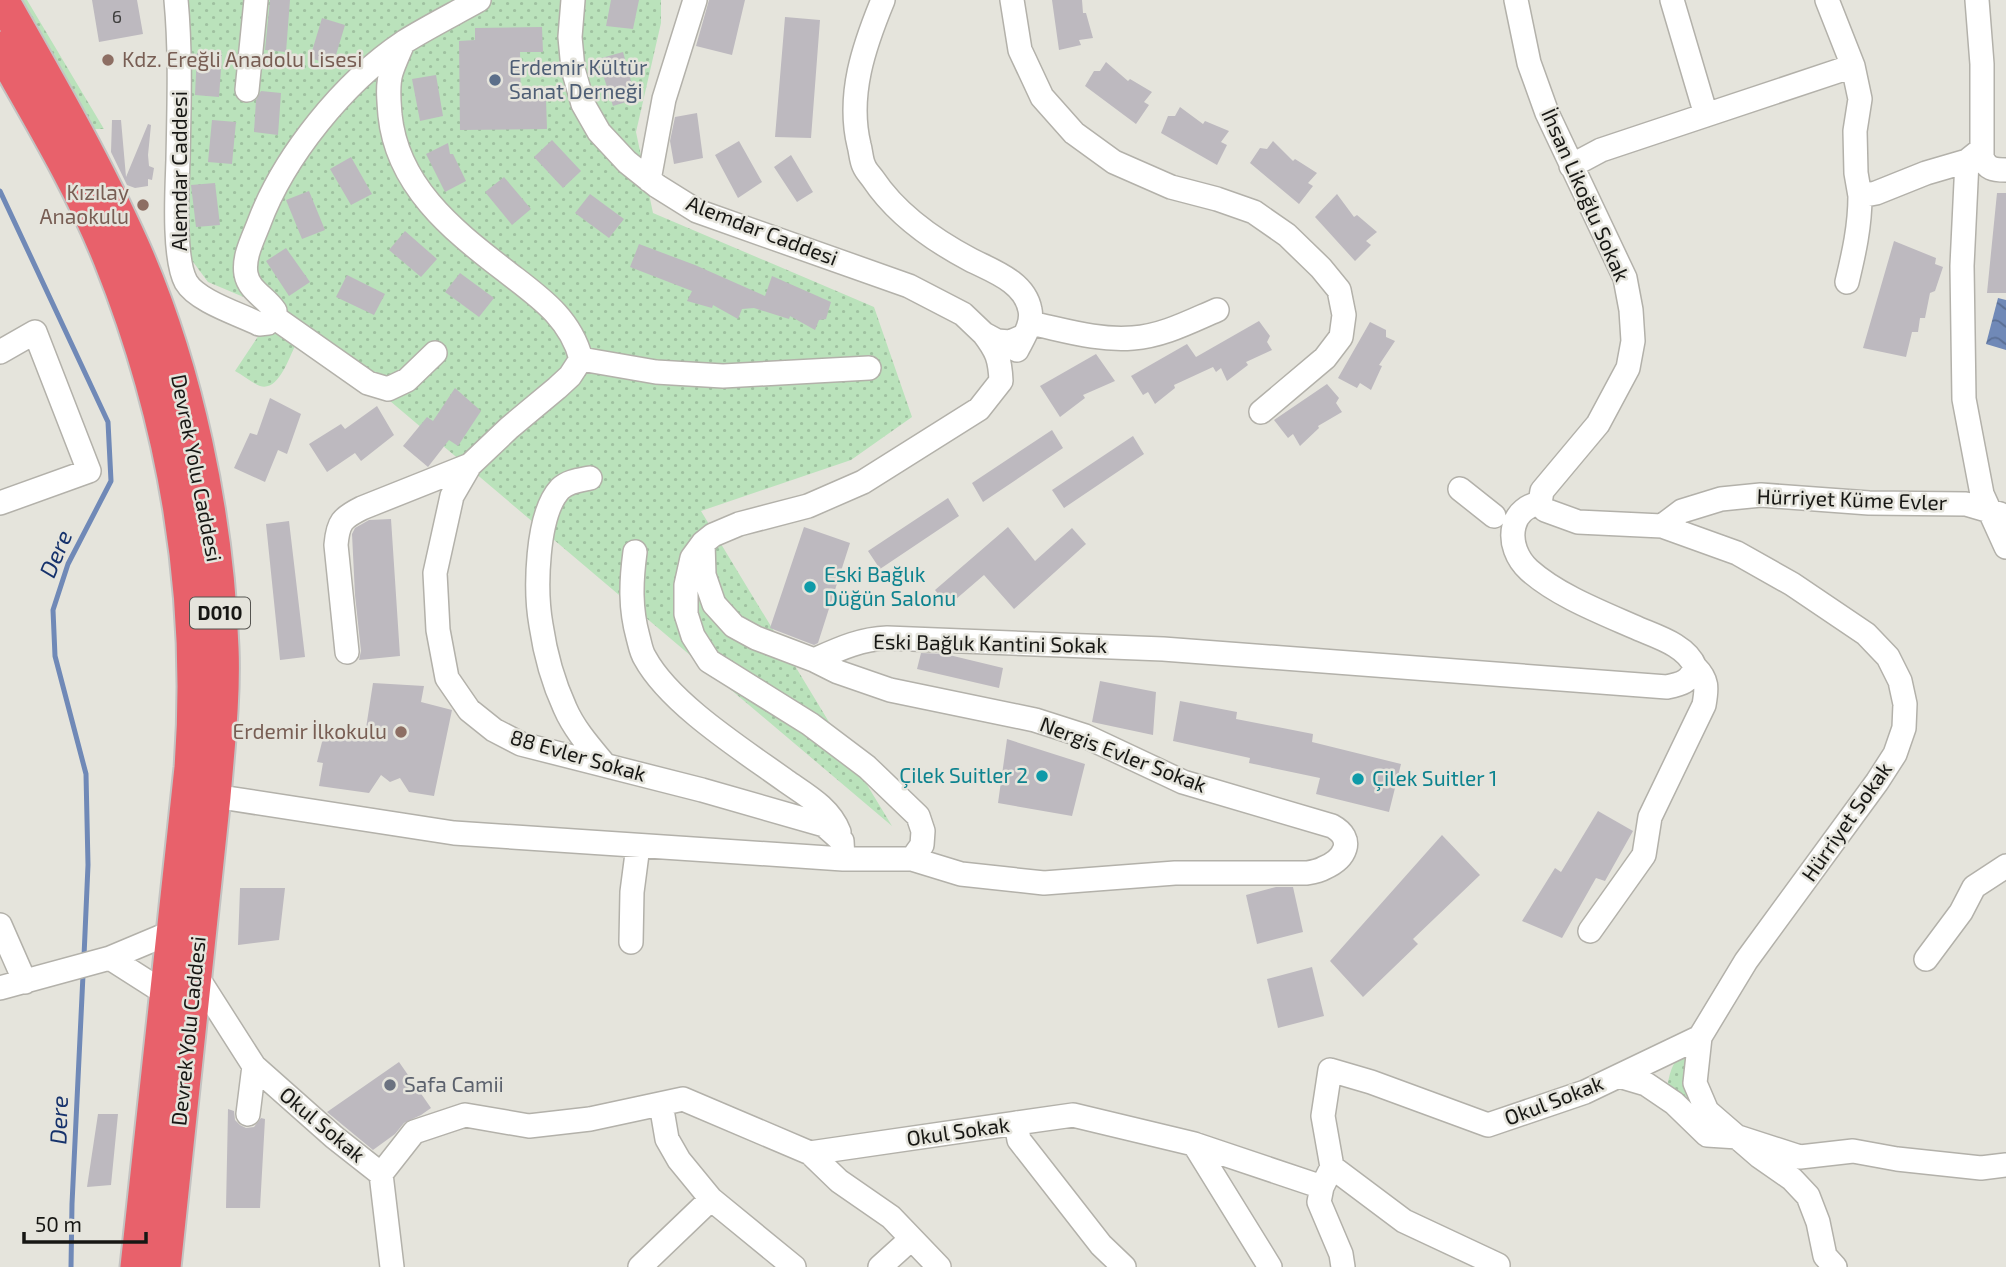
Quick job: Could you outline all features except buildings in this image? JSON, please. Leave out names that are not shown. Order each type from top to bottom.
[{"type":"highway","name":"Devrek Yolu Caddesi","points":[[2,0],[104,184],[134,250],[176,363],[209,515],[219,596],[222,650],[220,718],[194,972],[172,1013],[137,1267]]},
{"type":"highway","name":"Devrek Yolu Caddesi","points":[[0,48],[84,201],[110,258],[152,380],[183,525],[194,650],[194,718],[191,768],[172,932],[164,1267]]},
{"type":"street","name":"Alemdar Caddesi","points":[[176,0],[180,44],[177,228],[186,283],[195,293],[259,324],[268,323],[274,317]]},
{"type":"street","points":[[247,90],[256,0]]},
{"type":"street","points":[[435,353],[407,380],[388,389],[368,383],[274,317],[275,311],[270,304],[248,283],[246,259],[267,202],[291,159],[331,107],[403,43],[479,0]]},
{"type":"street","name":"Alemdar Caddesi","points":[[573,0],[570,37],[573,69],[583,104],[599,132],[627,162],[649,180],[698,211],[909,286],[963,314],[984,334]]},
{"type":"street","points":[[649,180],[664,99],[695,0]]},
{"type":"street","points":[[214,796],[454,834],[638,846],[843,850],[912,859],[922,845],[923,831],[918,816],[867,767],[810,724],[709,661],[692,636],[686,614],[686,584],[692,558],[713,535],[739,524],[808,506],[863,482],[979,409],[1001,381],[1027,329],[1030,311],[1025,297],[1009,279],[960,254],[916,226],[886,199],[864,166],[855,130],[856,83],[867,39],[883,0]]},
{"type":"street","points":[[1012,0],[1020,50],[1042,97],[1074,133],[1114,162],[1171,187],[1254,212],[1295,243],[1339,290],[1344,315],[1341,337],[1325,358],[1261,412]]},
{"type":"street","name":"İhsan Likoğlu Sokak","points":[[1517,0],[1529,63],[1547,113],[1625,278],[1633,341],[1628,369],[1598,425],[1541,497],[1517,517],[1513,528],[1516,553],[1527,569],[1553,587],[1665,640],[1692,659],[1695,667]]},
{"type":"street","points":[[1672,0],[1706,115]]},
{"type":"street","points":[[1827,0],[1853,66],[1860,99],[1856,131],[1860,219],[1847,282]]},
{"type":"street","points":[[1977,0],[1982,64],[1962,266],[1964,399],[1982,494],[1998,514],[2006,547]]},
{"type":"street","points":[[403,43],[391,74],[391,127],[401,157],[422,197],[463,239],[561,318],[577,342],[581,359],[656,372],[723,376],[869,368]]},
{"type":"street","points":[[1572,166],[1601,150],[1853,66]]},
{"type":"street","points":[[1860,196],[1875,193],[1975,155],[1982,157],[1992,170],[2006,170]]},
{"type":"street","points":[[984,334],[997,341],[1010,342],[1027,329],[1095,337],[1134,338],[1171,330],[1217,310]]},
{"type":"street","points":[[0,352],[36,332],[89,471],[0,503]]},
{"type":"street","points":[[984,334],[996,349],[1001,381]]},
{"type":"street","name":"88 Evler Sokak","points":[[581,359],[570,376],[470,465],[452,496],[435,573],[438,630],[447,678],[469,710],[494,730],[521,744],[702,790],[824,825],[843,850]]},
{"type":"street","points":[[347,652],[336,545],[338,528],[345,517],[470,465]]},
{"type":"street","points":[[590,478],[571,481],[562,487],[549,504],[542,527],[538,577],[540,623],[565,708],[582,738],[605,765]]},
{"type":"street","points":[[1460,489],[1494,516]]},
{"type":"street","name":"Hürriyet Küme Evler","points":[[1662,526],[1682,510],[1721,499],[1761,495],[1869,503],[1966,504],[1998,514]]},
{"type":"street","name":"Hürriyet Sokak","points":[[1541,497],[1545,510],[1578,522],[1662,526],[1737,553],[1792,584],[1866,634],[1888,657],[1900,681],[1905,704],[1904,728],[1895,754],[1746,961],[1700,1037],[1695,1083],[1707,1111],[1759,1156],[1792,1179],[1808,1196],[1818,1222],[1825,1256],[1835,1267]]},
{"type":"street","points":[[704,543],[704,575],[715,604],[734,626],[755,638],[814,660]]},
{"type":"street","points":[[635,552],[631,587],[634,623],[644,657],[667,687],[696,714],[834,818],[843,850]]},
{"type":"street","name":"Eski Bağlık Kantini Sokak","points":[[814,660],[853,643],[870,639],[1190,651],[1667,687],[1684,683],[1692,676],[1695,667]]},
{"type":"street","name":"Nergis Evler Sokak","points":[[814,660],[838,672],[890,690],[1035,720],[1085,736],[1183,782],[1332,826],[1346,838],[1345,849],[1337,860],[1324,869],[1307,873],[1175,873],[1044,883],[961,873],[912,859]]},
{"type":"street","points":[[1590,931],[1644,855],[1650,817],[1704,705],[1707,689],[1703,676],[1695,667]]},
{"type":"street","points":[[631,942],[632,892],[638,846]]},
{"type":"street","points":[[1926,959],[1961,912],[1974,887],[2006,866]]},
{"type":"street","points":[[0,925],[25,982]]},
{"type":"street","points":[[0,988],[110,958],[172,932]]},
{"type":"street","points":[[110,958],[157,988],[172,1013]]},
{"type":"street","name":"Okul Sokak","points":[[194,972],[254,1066],[334,1137],[381,1174],[414,1132],[465,1115],[529,1126],[590,1119],[683,1099],[810,1153],[1073,1115],[1327,1177],[1323,1116],[1330,1070],[1371,1082],[1488,1125],[1585,1092],[1700,1037]]},
{"type":"street","points":[[248,1114],[254,1066]]},
{"type":"street","points":[[1619,1076],[1646,1084],[1674,1103],[1707,1135],[1738,1138],[1800,1157],[1853,1151],[1897,1159],[1981,1168],[2006,1165]]},
{"type":"street","points":[[661,1104],[667,1139],[679,1160],[711,1199],[794,1267]]},
{"type":"street","points":[[1016,1123],[1019,1140],[1101,1245],[1124,1267]]},
{"type":"street","points":[[1194,1144],[1270,1267]]},
{"type":"street","points":[[810,1153],[839,1181],[891,1217],[939,1267]]},
{"type":"street","points":[[381,1174],[392,1267]]},
{"type":"street","points":[[1343,1267],[1341,1254],[1320,1202],[1327,1177],[1404,1221],[1498,1265]]},
{"type":"street","points":[[640,1267],[711,1199]]},
{"type":"street","points":[[880,1267],[911,1239]]},
{"type":"green space","points":[[20,0],[27,0],[104,129],[93,129]]},
{"type":"green space","points":[[175,0],[661,0],[661,23],[636,132],[653,213],[874,307],[912,417],[851,460],[701,511],[892,826],[299,324],[208,282],[179,243]]},
{"type":"green space","points":[[265,326],[295,346],[277,379],[272,384],[260,386],[235,371]]},
{"type":"green space","points":[[1686,1051],[1718,1128],[1667,1088],[1672,1067]]},
{"type":"water","points":[[1998,298],[2006,300],[2006,350],[1986,344]]},
{"type":"waterway","name":"Dere","points":[[0,191],[108,422],[111,481],[68,564],[53,610],[55,656],[86,774],[88,865],[84,956]]},
{"type":"waterway","name":"Dere","points":[[71,1267],[83,975]]},
{"type":"place","name":"Kdz. Ereğli Anadolu Lisesi","points":[[108,60]]},
{"type":"place","name":"Erdemir Kültür Sanat Derneği","points":[[495,80]]},
{"type":"place","name":"Kızılay Anaokulu","points":[[143,205]]},
{"type":"place","name":"Eski Bağlık Düğün Salonu","points":[[810,587]]},
{"type":"place","name":"Erdemir İlkokulu","points":[[401,732]]},
{"type":"place","name":"Çilek Suitler 2","points":[[1042,776]]},
{"type":"place","name":"Çilek Suitler 1","points":[[1358,779]]},
{"type":"place","name":"Safa Camii","points":[[390,1085]]}]
